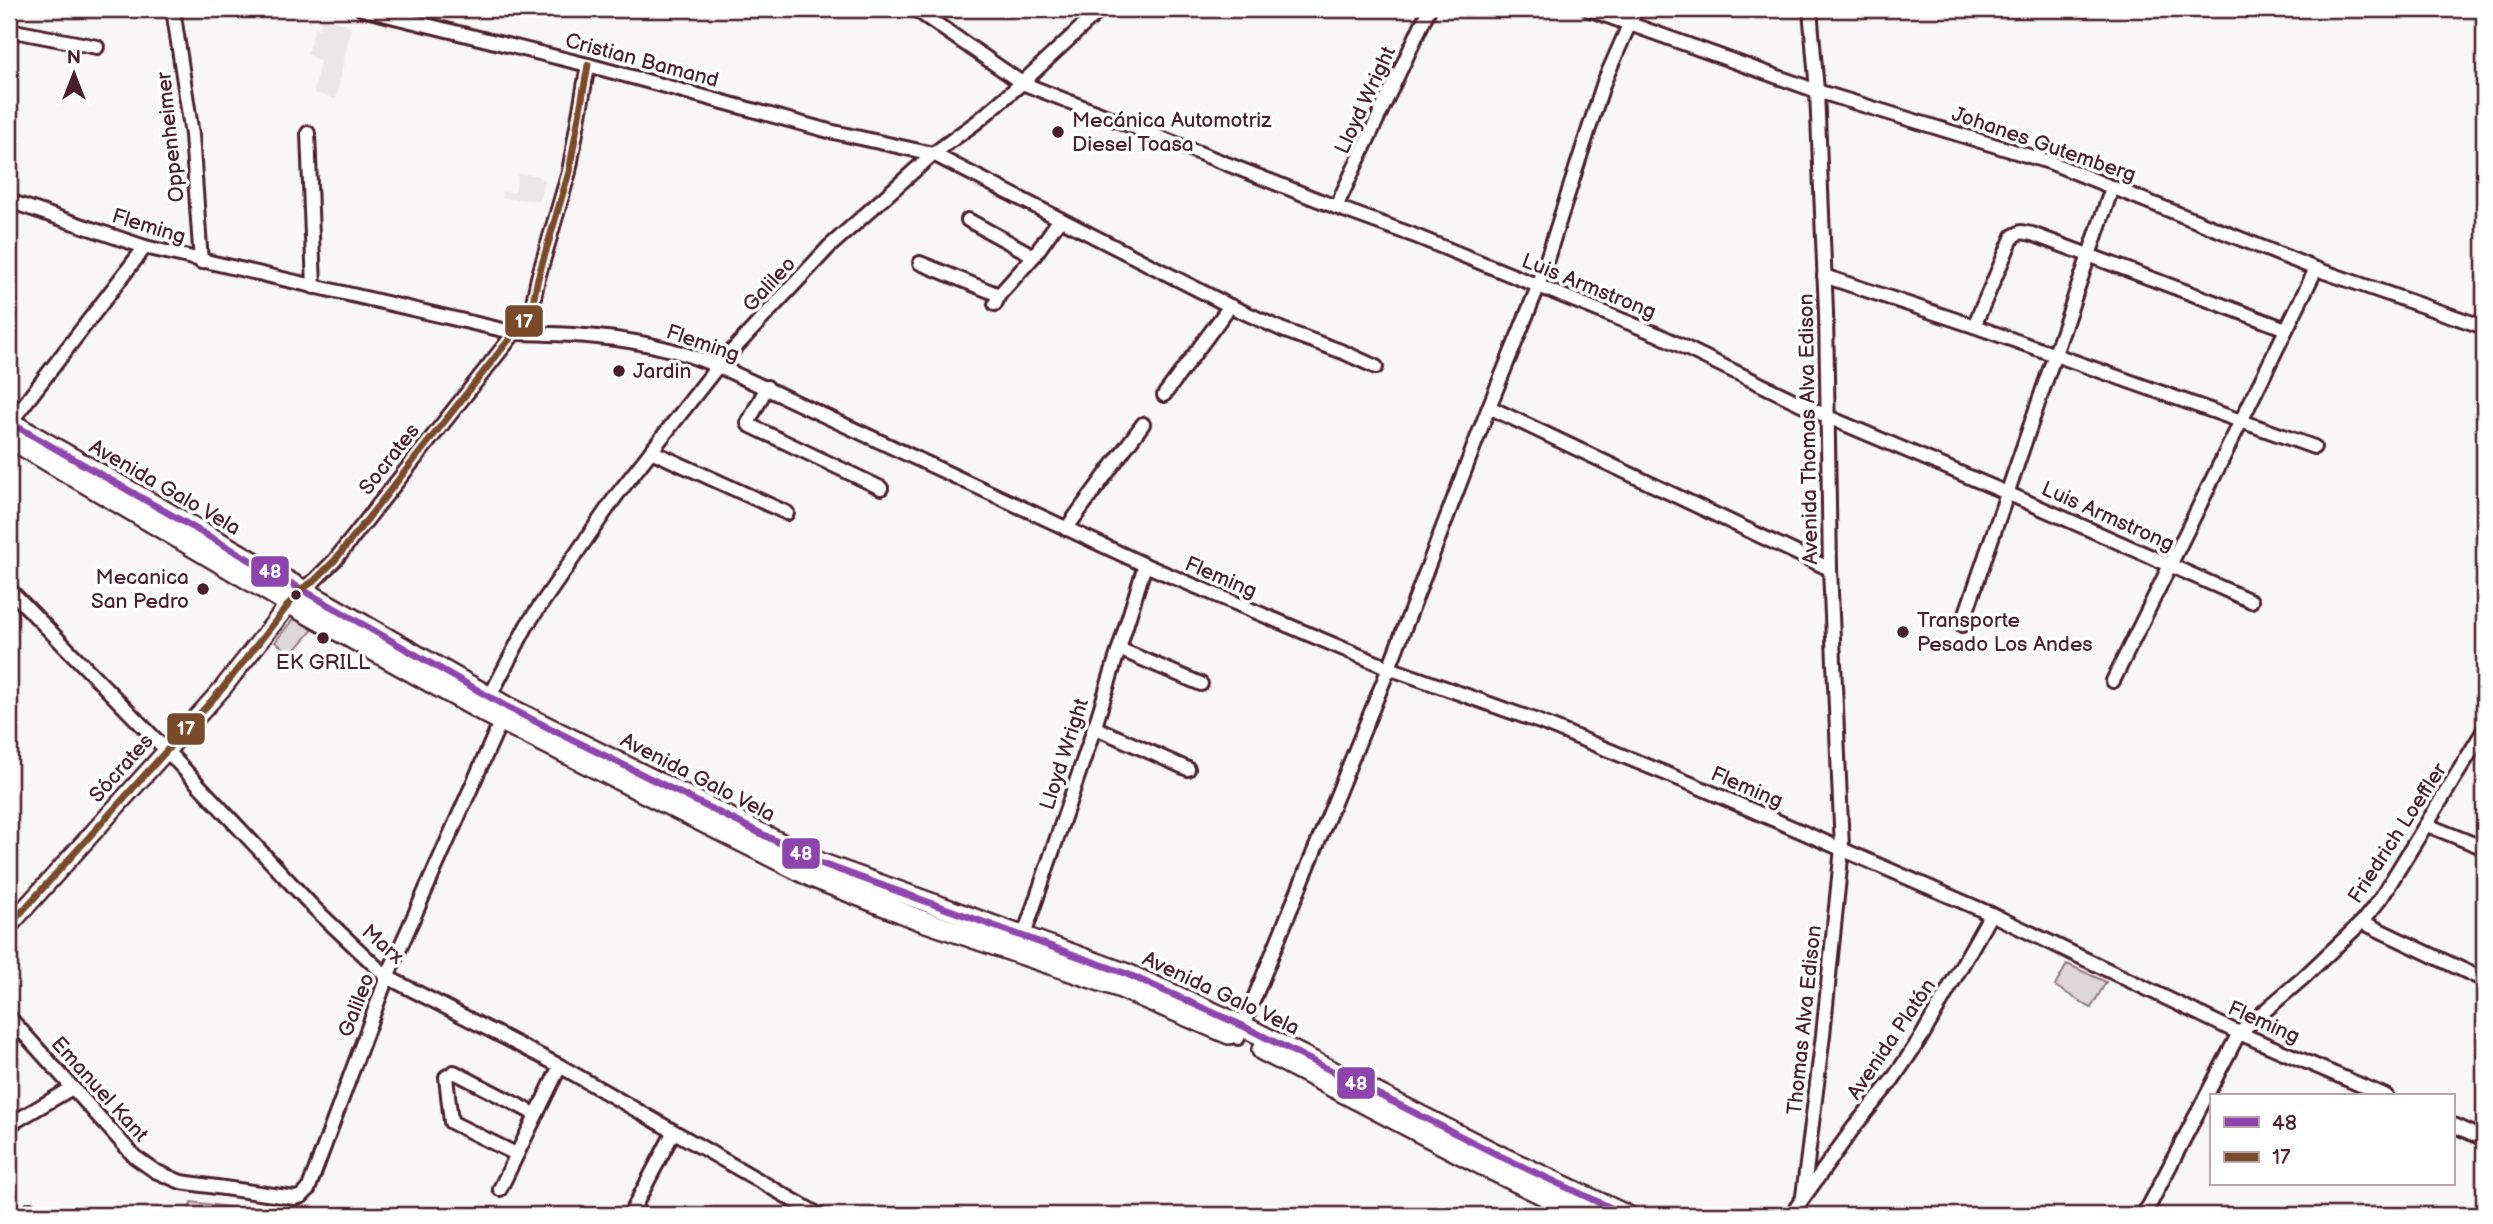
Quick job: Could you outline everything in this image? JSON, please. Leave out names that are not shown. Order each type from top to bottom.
[{"type":"main road","name":"Avenida Galo Vela","points":[[9,428],[295,597],[495,709],[817,871],[920,920],[1127,974],[1498,1164],[1586,1215]]},
{"type":"main road","name":"Avenida Galo Vela","points":[[1498,1164],[1626,1215]]},
{"type":"street","name":"Oppenheimer","points":[[173,9],[192,135],[201,262]]},
{"type":"street","name":"Cristian Bamand","points":[[362,9],[588,65],[829,131],[933,154],[1230,306],[1376,367]]},
{"type":"street","name":"Luis Armstrong","points":[[915,9],[1023,83],[1413,235],[1659,335],[1828,417],[2007,492],[2250,601]]},
{"type":"street","name":"Lloyd Wright","points":[[1336,207],[1429,9]]},
{"type":"street","name":"Johanes Gutemberg","points":[[1588,9],[1817,91],[2049,162],[2316,269],[2484,327]]},
{"type":"street","points":[[1241,1032],[1389,668],[1538,287],[1604,82],[1636,9]]},
{"type":"street","name":"Avenida Thomas Alva Edison","points":[[1810,9],[1817,91],[1828,417],[1830,569],[1842,848]]},
{"type":"street","name":"Galileo","points":[[295,1198],[309,1190],[387,977],[527,625],[616,496],[718,366],[829,247],[933,154],[1023,83],[1096,11]]},
{"type":"street","points":[[9,30],[97,47]]},
{"type":"street","name":"Socrates","points":[[295,597],[335,560],[531,312],[538,278],[569,172],[588,65]]},
{"type":"street","points":[[309,133],[314,287]]},
{"type":"street","points":[[1962,625],[2112,188]]},
{"type":"street","name":"Fleming","points":[[9,201],[145,247],[201,262],[516,333],[547,333],[634,342],[668,349],[718,366],[1145,565],[1389,668],[1540,722],[1842,848],[1991,914],[2239,1033],[2381,1094]]},
{"type":"street","points":[[920,263],[997,300],[1034,256],[1060,219]]},
{"type":"street","points":[[968,220],[1034,256]]},
{"type":"street","points":[[1974,326],[2013,236],[2021,232],[2286,329]]},
{"type":"street","points":[[9,428],[145,247]]},
{"type":"street","points":[[2113,681],[2316,269]]},
{"type":"street","points":[[1824,276],[1974,326],[2314,447]]},
{"type":"street","points":[[1164,395],[1230,306]]},
{"type":"street","points":[[767,387],[749,425],[881,488]]},
{"type":"street","points":[[1489,407],[1830,569]]},
{"type":"street","points":[[1066,529],[1143,424]]},
{"type":"street","points":[[651,451],[787,513]]},
{"type":"street","name":"Lloyd Wright","points":[[1021,946],[1145,565]]},
{"type":"street","name":"Marx","points":[[9,589],[166,750],[313,907],[387,977],[560,1066],[819,1215]]},
{"type":"street","name":"Sócrates","points":[[9,926],[222,689],[295,597]]},
{"type":"street","points":[[1119,649],[1201,684]]},
{"type":"street","points":[[1094,727],[1188,769]]},
{"type":"street","name":"Friedrich Loeffler","points":[[2239,1033],[2304,978],[2362,922],[2381,898],[2484,730]]},
{"type":"street","points":[[2427,825],[2484,848]]},
{"type":"street","name":"Thomas Alva Edison","points":[[1803,1196],[1842,848]]},
{"type":"street","name":"Avenida Platón","points":[[1791,1215],[1922,1036],[1991,914]]},
{"type":"street","points":[[2362,922],[2484,980]]},
{"type":"street","name":"Emanuel Kant","points":[[9,1017],[135,1157],[155,1171],[181,1182],[295,1198]]},
{"type":"street","points":[[2142,1215],[2239,1033]]},
{"type":"street","points":[[500,1189],[560,1066]]},
{"type":"street","points":[[516,1154],[451,1122],[446,1077],[454,1072],[535,1115]]},
{"type":"street","points":[[9,1125],[72,1088]]},
{"type":"street","points":[[2454,1125],[2484,1139]]},
{"type":"street","points":[[631,1215],[673,1133]]},
{"type":"shaded area","points":[[322,17],[351,26],[336,99],[314,93],[320,61],[307,54],[315,27],[320,29]]},
{"type":"shaded area","points":[[518,174],[535,175],[545,180],[540,201],[502,198],[502,192],[515,192]]},
{"type":"shaded area","points":[[297,614],[316,626],[292,654],[275,642]]},
{"type":"shaded area","points":[[2067,964],[2106,982],[2091,1008],[2055,986]]},
{"type":"shaded area","points":[[191,1202],[291,1215],[189,1215]]},
{"type":"transit line","name":"17","points":[[9,926],[222,689],[300,590],[314,581],[335,560],[531,312],[538,278],[569,172],[588,65]]},
{"type":"transit line","name":"48","points":[[9,422],[507,707],[820,863],[1127,974],[1243,1026],[1502,1157],[1626,1215]]},
{"type":"place","name":"Mecánica Automotriz Diesel Toasa","points":[[1058,132]]},
{"type":"place","name":"Jardin","points":[[619,371]]},
{"type":"place","name":"Mecanica San Pedro","points":[[203,589]]},
{"type":"place","name":"Transporte Pesado Los Andes","points":[[1903,632]]},
{"type":"place","name":"EK GRILL","points":[[323,638]]}]
